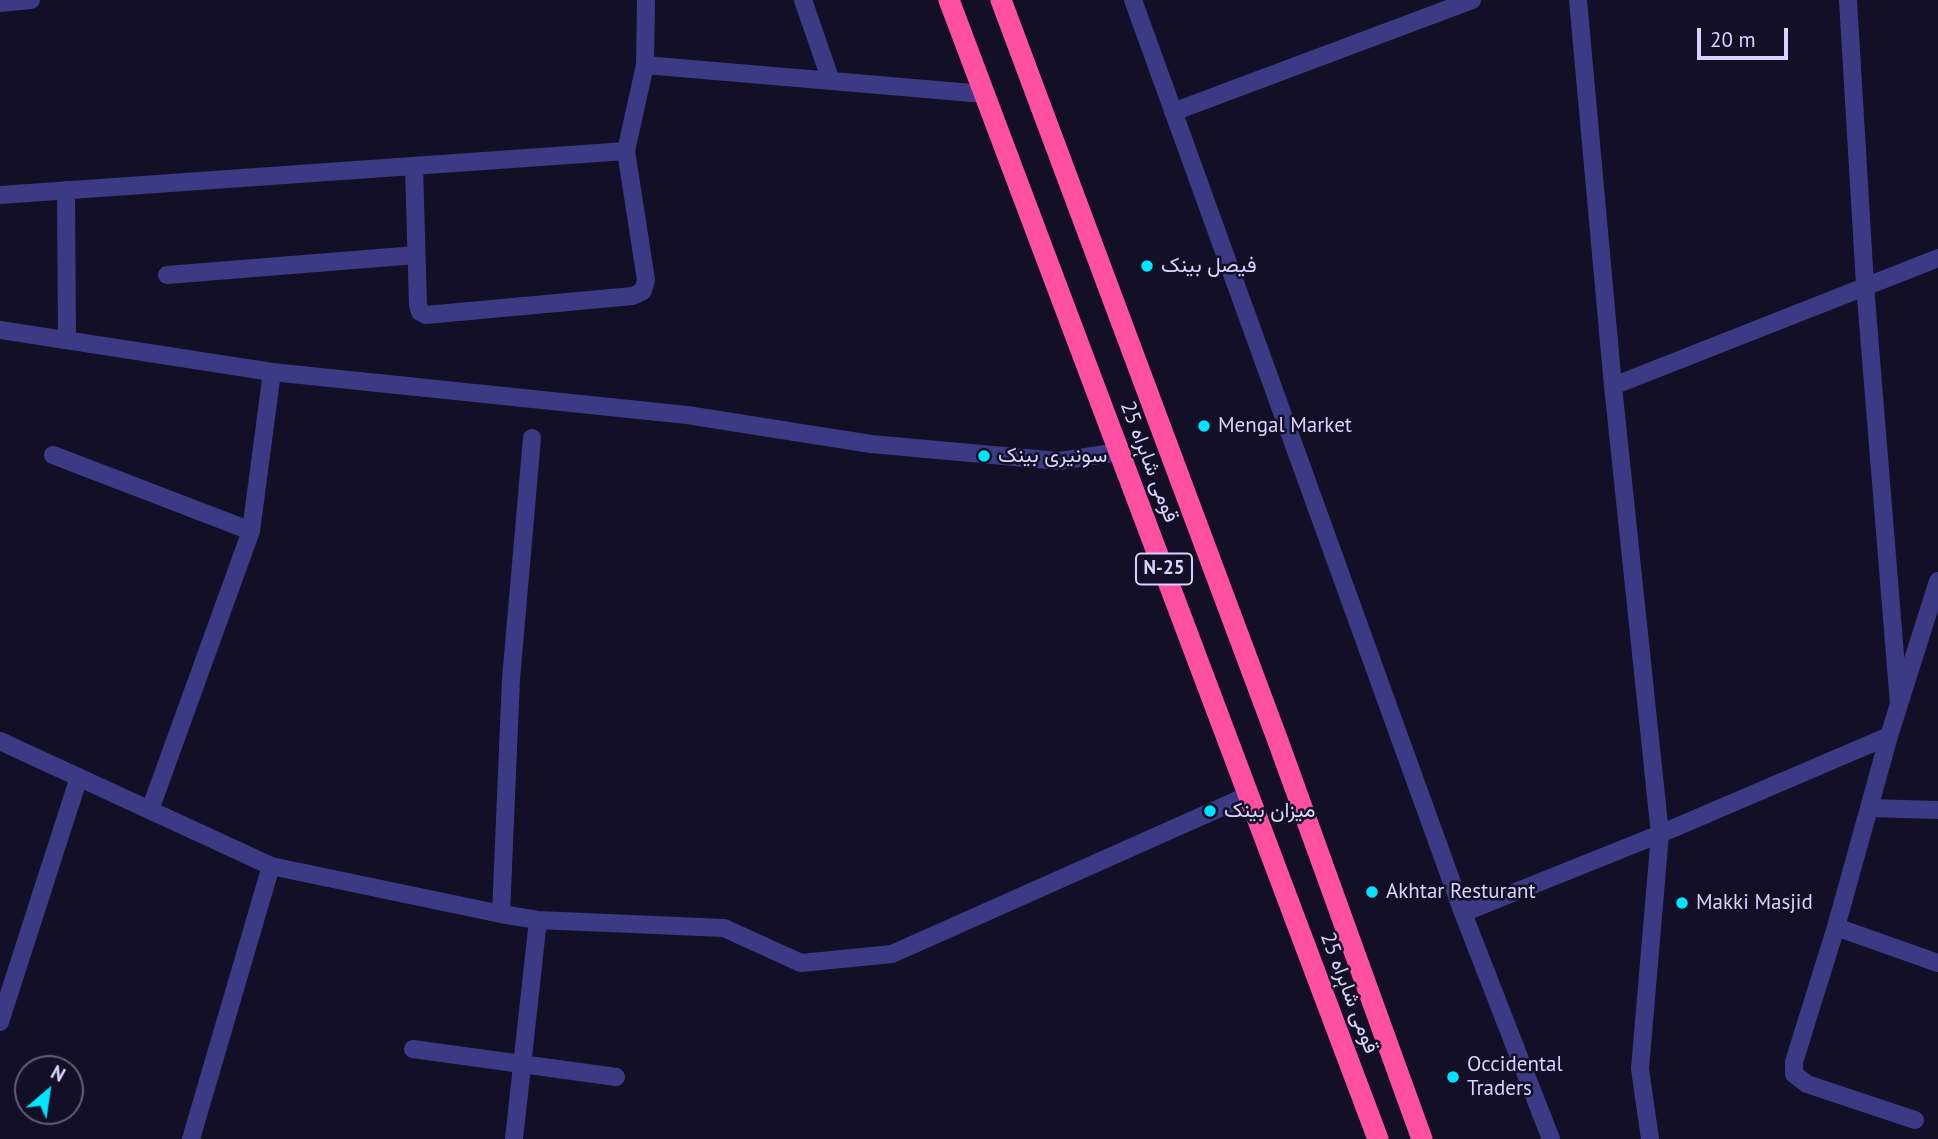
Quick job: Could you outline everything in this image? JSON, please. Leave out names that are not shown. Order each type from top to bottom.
[{"type":"highway","name":"قومی شاہراہ 25","points":[[949,0],[1378,1139]]},
{"type":"highway","name":"قومی شاہراہ 25","points":[[1001,0],[1278,741],[1422,1139]]},
{"type":"street","points":[[0,3],[31,0]]},
{"type":"street","points":[[414,167],[420,312],[426,314],[633,296],[643,291],[646,280],[626,151],[645,65],[646,0]]},
{"type":"street","points":[[803,0],[831,81]]},
{"type":"street","points":[[1133,0],[1463,913],[1550,1139]]},
{"type":"street","points":[[1173,112],[1472,0]]},
{"type":"street","points":[[1578,0],[1613,386],[1660,834],[1640,1069],[1650,1139]]},
{"type":"street","points":[[1848,0],[1865,285],[1899,704]]},
{"type":"street","points":[[645,65],[984,94]]},
{"type":"street","points":[[0,195],[626,151]]},
{"type":"street","points":[[66,190],[67,340]]},
{"type":"street","points":[[167,275],[416,255]]},
{"type":"street","points":[[1613,386],[1938,258]]},
{"type":"street","points":[[0,330],[272,372],[687,415],[871,444],[1059,461],[1119,452]]},
{"type":"street","points":[[149,810],[251,531],[272,372]]},
{"type":"street","points":[[501,914],[511,679],[532,438]]},
{"type":"street","points":[[53,455],[251,531]]},
{"type":"street","points":[[1915,1120],[1807,1084],[1794,1074],[1794,1062],[1836,927],[1889,736],[1938,581]]},
{"type":"street","points":[[1463,913],[1660,834],[1889,736]]},
{"type":"street","points":[[0,741],[271,866],[538,920],[724,928],[801,963],[892,954],[1249,795]]},
{"type":"street","points":[[0,1022],[79,777]]},
{"type":"street","points":[[1869,808],[1938,810]]},
{"type":"street","points":[[191,1139],[271,866]]},
{"type":"street","points":[[514,1139],[538,920]]},
{"type":"street","points":[[1836,927],[1938,963]]},
{"type":"street","points":[[413,1049],[616,1077]]},
{"type":"place","name":"فیصل بینک","points":[[1147,266]]},
{"type":"place","name":"Mengal Market","points":[[1204,426]]},
{"type":"place","name":"سونیری بینک","points":[[984,456]]},
{"type":"place","name":"میزان بینک","points":[[1210,811]]},
{"type":"place","name":"Akhtar Resturant","points":[[1372,892]]},
{"type":"place","name":"Makki Masjid","points":[[1682,903]]},
{"type":"place","name":"Occidental Traders","points":[[1453,1077]]}]
